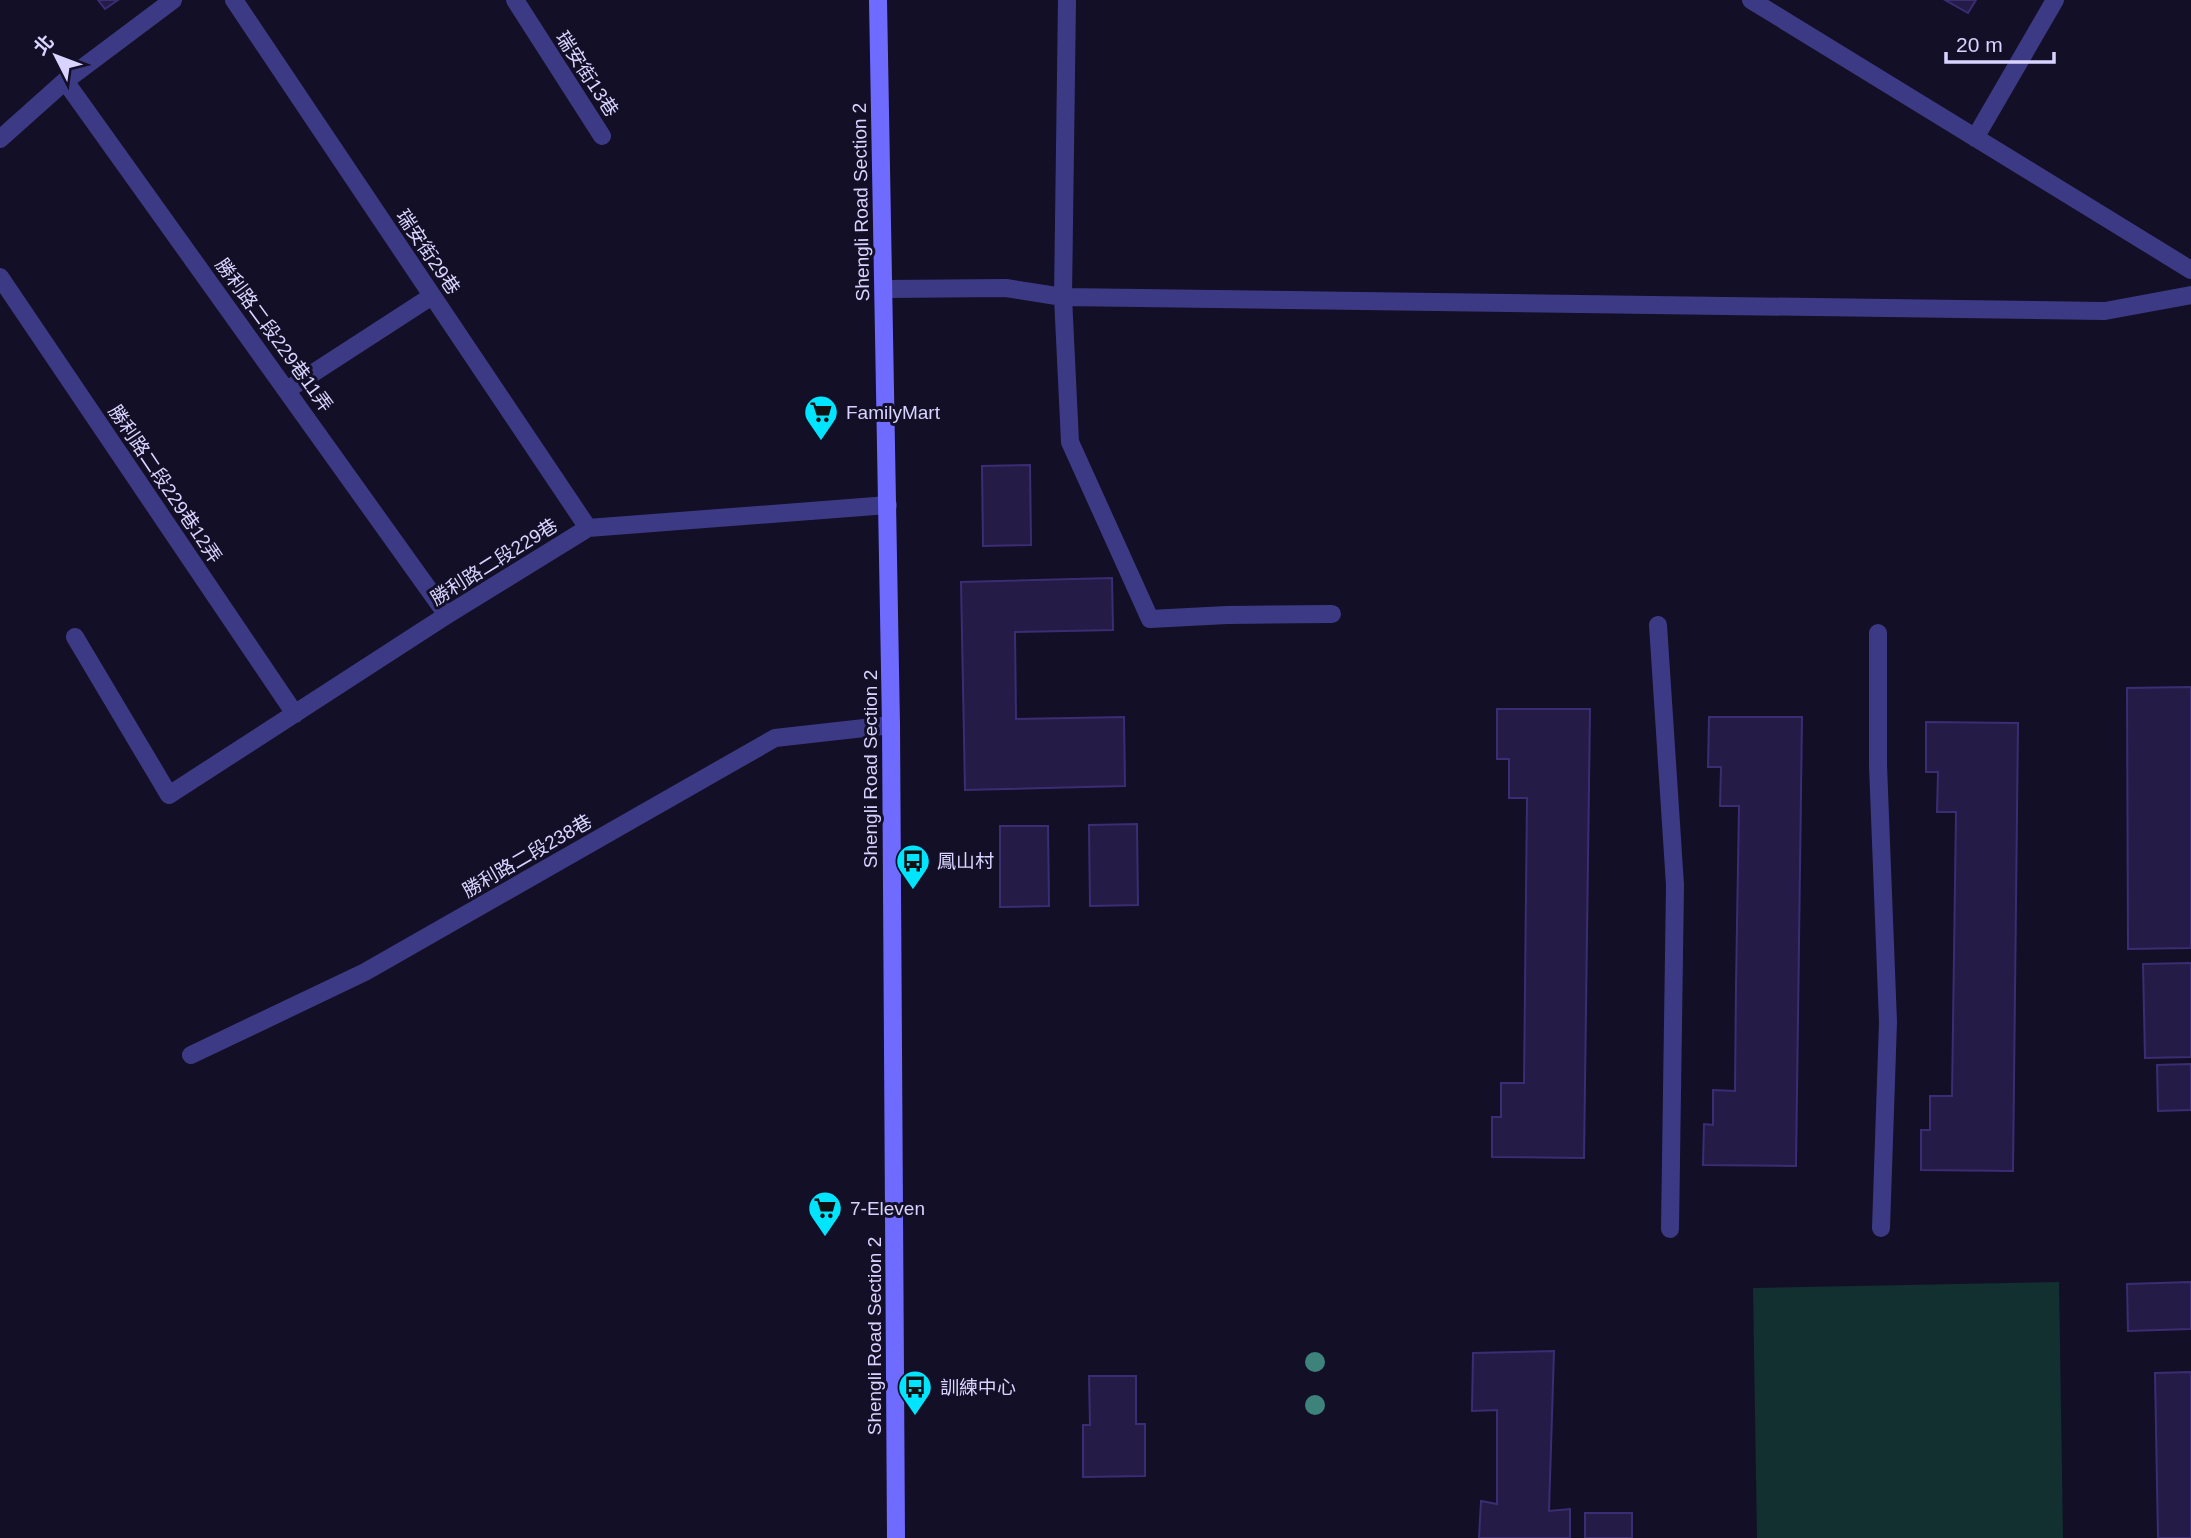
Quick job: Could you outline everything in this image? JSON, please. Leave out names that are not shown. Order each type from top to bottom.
[{"type":"main road","name":"Shengli Road Section 2","points":[[878,0],[891,725],[896,1538]]},
{"type":"street","points":[[0,139],[65,81],[173,0]]},
{"type":"street","name":"瑞安街29巷","points":[[234,0],[588,528]]},
{"type":"street","name":"瑞安街13巷","points":[[515,0],[602,136]]},
{"type":"street","points":[[1067,0],[1063,297],[1070,442],[1150,618],[1332,614]]},
{"type":"street","points":[[1751,0],[2191,270]]},
{"type":"street","points":[[1975,138],[2055,0]]},
{"type":"street","name":"勝利路二段229巷11弄","points":[[65,81],[447,615]]},
{"type":"street","name":"勝利路二段229巷12弄","points":[[0,277],[295,714]]},
{"type":"street","points":[[884,289],[1006,288],[1063,297],[2105,311],[2191,295]]},
{"type":"street","points":[[287,390],[432,296]]},
{"type":"street","name":"勝利路二段229巷","points":[[75,637],[169,796],[447,615],[588,528],[888,505]]},
{"type":"street","points":[[1658,625],[1675,885],[1670,1228]]},
{"type":"street","points":[[1878,632],[1878,765],[1888,1021],[1881,1228]]},
{"type":"street","name":"勝利路二段238巷","points":[[191,1055],[365,972],[775,738],[891,725]]},
{"type":"green space","points":[[2059,1282],[2063,1538],[1757,1538],[1753,1288]]},
{"type":"building","points":[[98,0],[118,0],[105,9]]},
{"type":"building","points":[[1945,0],[1976,0],[1968,13]]},
{"type":"building","points":[[1030,465],[1031,545],[983,546],[982,466]]},
{"type":"building","points":[[1112,578],[1113,630],[1015,632],[1016,719],[1124,717],[1125,786],[965,790],[961,582]]},
{"type":"building","points":[[2191,687],[2191,948],[2128,949],[2127,688]]},
{"type":"building","points":[[1497,709],[1590,709],[1584,1158],[1492,1157],[1492,1117],[1501,1117],[1501,1083],[1524,1083],[1527,798],[1509,798],[1509,759],[1497,759]]},
{"type":"building","points":[[1709,717],[1802,717],[1796,1166],[1703,1165],[1704,1124],[1713,1125],[1713,1090],[1735,1091],[1739,806],[1720,806],[1721,767],[1708,767]]},
{"type":"building","points":[[1926,722],[2018,723],[2013,1171],[1921,1170],[1921,1130],[1930,1130],[1930,1096],[1952,1096],[1956,812],[1937,812],[1938,772],[1926,772]]},
{"type":"building","points":[[1137,824],[1138,905],[1090,906],[1089,825]]},
{"type":"building","points":[[1000,826],[1048,826],[1049,906],[1000,907]]},
{"type":"building","points":[[2191,963],[2191,1057],[2145,1058],[2143,964]]},
{"type":"building","points":[[2191,1064],[2191,1110],[2158,1111],[2157,1065]]},
{"type":"building","points":[[2191,1282],[2191,1329],[2128,1331],[2127,1284]]},
{"type":"building","points":[[1554,1351],[1549,1511],[1570,1509],[1570,1538],[1479,1538],[1481,1501],[1497,1504],[1497,1410],[1472,1411],[1473,1353]]},
{"type":"building","points":[[2191,1372],[2191,1538],[2158,1538],[2155,1373]]},
{"type":"building","points":[[1089,1376],[1136,1376],[1136,1424],[1145,1424],[1145,1476],[1083,1477],[1083,1425],[1090,1425]]},
{"type":"building","points":[[1585,1513],[1632,1513],[1632,1538],[1585,1538]]},
{"type":"place","name":"FamilyMart","points":[[821,442]]},
{"type":"place","name":"鳳山村","points":[[913,891]]},
{"type":"place","name":"7-Eleven","points":[[825,1238]]},
{"type":"place","name":"訓練中心","points":[[915,1417]]}]
